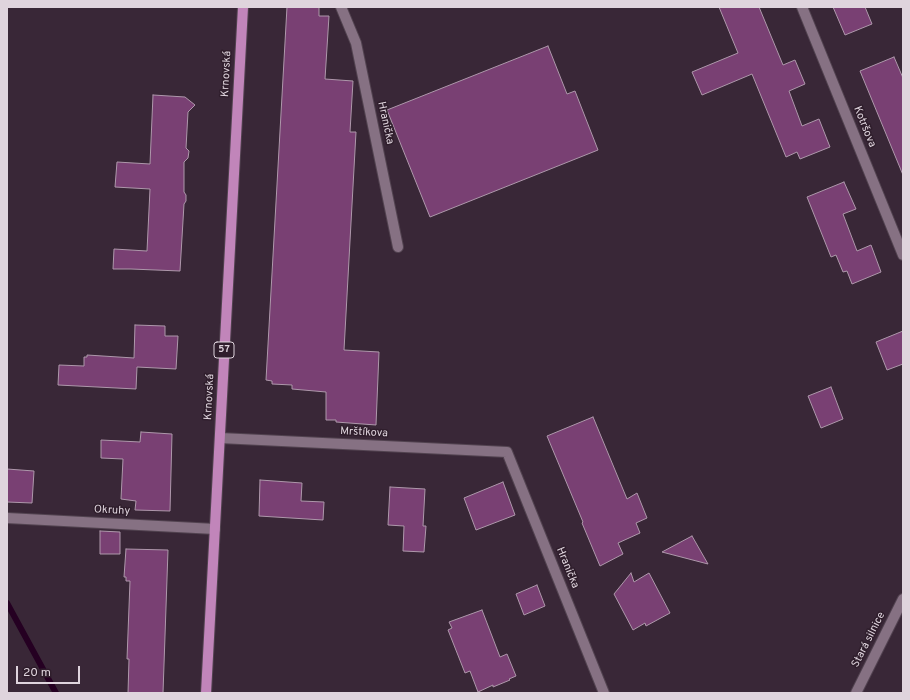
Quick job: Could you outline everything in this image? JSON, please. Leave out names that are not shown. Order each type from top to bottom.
[{"type":"main road","name":"Krnovská","points":[[206,693],[243,7]]},
{"type":"street","name":"Hranička","points":[[341,7],[356,43],[398,247]]},
{"type":"street","name":"Kotršova","points":[[802,7],[903,255]]},
{"type":"street","name":"Mrštíkova","points":[[220,438],[507,452]]},
{"type":"street","name":"Hranička","points":[[507,452],[604,693]]},
{"type":"street","name":"Okruhy","points":[[7,518],[215,529]]},
{"type":"street","name":"Stará silnice","points":[[856,693],[903,599]]},
{"type":"building","points":[[287,7],[319,7],[319,16],[329,16],[325,79],[353,81],[350,132],[356,132],[344,350],[379,352],[376,425],[326,420],[326,392],[292,389],[292,385],[272,384],[272,381],[266,380]]},
{"type":"building","points":[[719,7],[759,7],[783,65],[795,60],[805,84],[789,91],[802,126],[819,119],[830,147],[800,159],[797,152],[786,157],[752,74],[702,95],[692,72],[738,53]]},
{"type":"building","points":[[833,7],[865,7],[872,24],[845,35]]},
{"type":"building","points":[[548,46],[567,94],[575,91],[598,150],[430,217],[387,110]]},
{"type":"building","points":[[894,57],[903,78],[903,175],[860,71]]},
{"type":"building","points":[[153,95],[185,97],[195,105],[188,112],[186,148],[189,151],[188,158],[184,162],[184,192],[186,195],[186,201],[184,204],[180,271],[113,269],[114,249],[147,251],[150,189],[115,187],[117,162],[150,164]]},
{"type":"building","points":[[844,182],[856,209],[843,214],[857,251],[871,245],[881,272],[852,284],[847,271],[843,272],[836,255],[831,257],[807,197]]},
{"type":"building","points":[[135,325],[165,326],[165,336],[178,336],[176,369],[137,367],[136,389],[58,385],[59,365],[84,366],[84,357],[87,357],[87,355],[134,358]]},
{"type":"building","points":[[903,331],[903,364],[887,370],[876,342]]},
{"type":"building","points":[[831,387],[843,419],[821,428],[808,396]]},
{"type":"building","points":[[593,417],[627,499],[637,493],[647,518],[636,523],[640,533],[618,543],[623,554],[600,566],[547,436]]},
{"type":"building","points":[[141,432],[172,434],[170,511],[135,510],[136,501],[121,499],[123,459],[101,458],[101,440],[140,442]]},
{"type":"building","points":[[7,469],[34,471],[32,503],[7,502]]},
{"type":"building","points":[[260,480],[302,483],[301,501],[324,502],[323,520],[259,516]]},
{"type":"building","points":[[503,482],[515,515],[476,530],[464,498]]},
{"type":"building","points":[[390,487],[425,489],[423,526],[426,526],[424,552],[403,551],[404,526],[388,525]]},
{"type":"building","points":[[100,531],[120,532],[120,554],[100,554]]},
{"type":"building","points":[[692,536],[708,564],[662,552]]},
{"type":"building","points":[[126,549],[168,550],[163,693],[128,693],[129,659],[127,659],[130,581],[126,581],[126,577],[124,577]]},
{"type":"building","points":[[631,573],[634,582],[649,573],[670,613],[646,626],[645,623],[633,630],[614,594]]},
{"type":"building","points":[[537,585],[545,606],[524,615],[516,594]]},
{"type":"building","points":[[482,610],[500,657],[507,654],[516,676],[509,679],[510,680],[493,687],[493,685],[478,692],[470,671],[465,673],[448,630],[452,628],[449,622]]},
{"type":"waterway","points":[[7,603],[56,693]]}]
